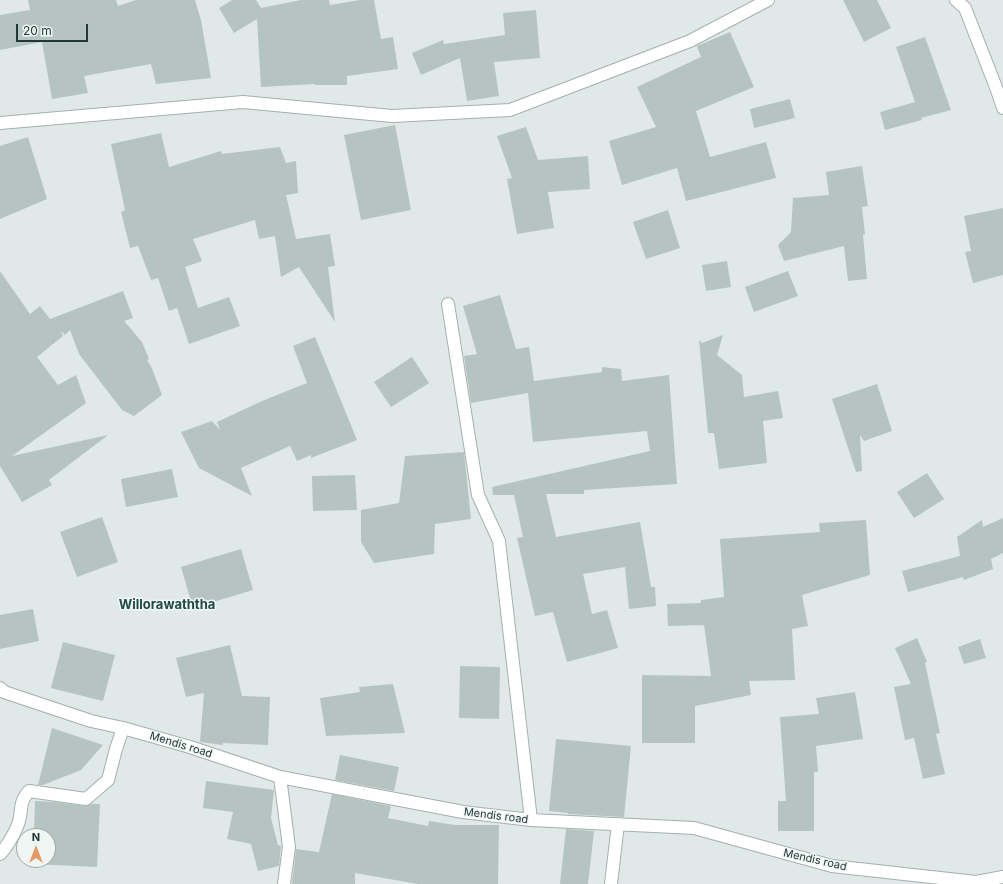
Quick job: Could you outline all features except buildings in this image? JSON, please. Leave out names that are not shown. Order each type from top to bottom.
[{"type":"street","points":[[0,123],[243,102],[392,116],[510,110],[690,41],[768,0]]},
{"type":"street","points":[[956,0],[965,8],[1003,108]]},
{"type":"street","points":[[448,304],[478,495],[499,540],[531,820]]},
{"type":"street","name":"Mendis road","points":[[0,688],[4,692],[92,721],[124,728],[190,747],[280,777],[463,812],[531,820],[694,828],[832,866],[976,882],[1003,877]]},
{"type":"street","points":[[0,854],[4,850],[19,822],[22,800],[29,791],[86,799],[108,780],[116,748],[124,728]]},
{"type":"street","points":[[280,777],[289,847],[284,884]]},
{"type":"street","points":[[611,884],[618,824]]},
{"type":"district","name":"Willorawaththa","points":[[167,605]]}]
